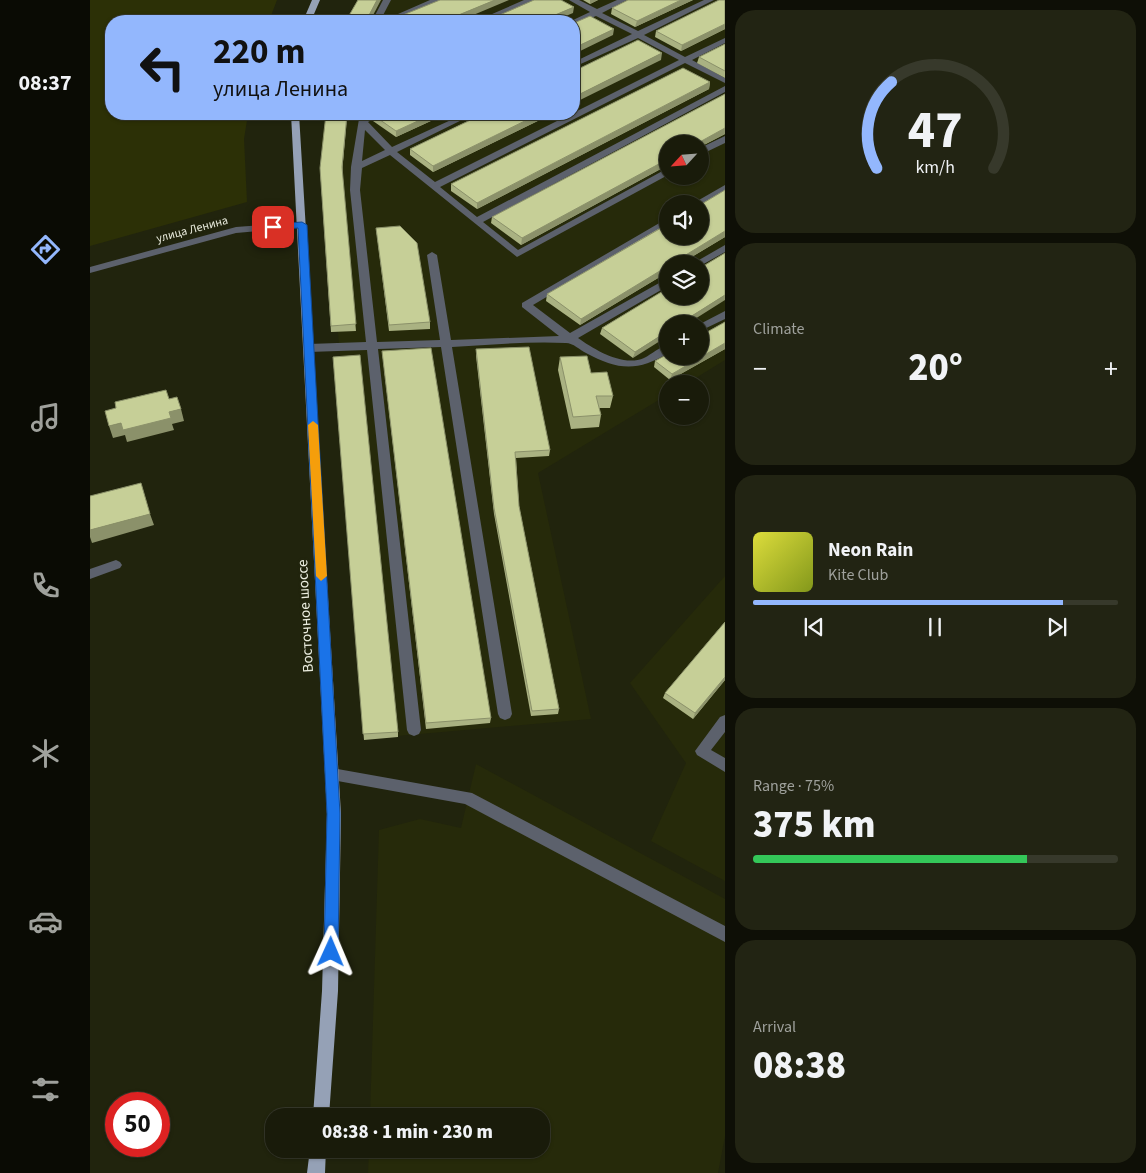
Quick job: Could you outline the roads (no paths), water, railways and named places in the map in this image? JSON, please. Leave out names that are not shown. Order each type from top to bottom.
[{"type":"main road","points":[[310,15],[316,0]]},
{"type":"main road","name":"Восточное шоссе","points":[[295,120],[334,814],[330,991],[321,1108]]},
{"type":"main road","points":[[316,1173],[317,1158]]},
{"type":"street","points":[[379,15],[387,0]]},
{"type":"street","points":[[401,15],[437,0]]},
{"type":"street","points":[[495,15],[531,0]]},
{"type":"street","points":[[573,0],[725,81]]},
{"type":"street","points":[[580,20],[623,0]]},
{"type":"street","points":[[580,61],[710,0]]},
{"type":"street","points":[[580,113],[725,40]]},
{"type":"street","points":[[477,221],[725,88]]},
{"type":"street","points":[[356,168],[457,120]]},
{"type":"street","points":[[434,186],[565,120]]},
{"type":"street","points":[[362,121],[391,151],[518,254],[659,176]]},
{"type":"street","points":[[362,121],[355,190],[414,730]]},
{"type":"street","points":[[709,147],[725,139]]},
{"type":"street","points":[[709,197],[725,188]]},
{"type":"street","name":"улица Ленина","points":[[90,270],[236,230],[302,225]]},
{"type":"street","points":[[659,226],[526,304],[570,339],[602,357],[627,365],[642,363],[659,353]]},
{"type":"street","points":[[709,257],[725,248]]},
{"type":"street","points":[[432,255],[505,714]]},
{"type":"street","points":[[309,348],[570,339],[659,286]]},
{"type":"street","points":[[709,323],[725,314]]},
{"type":"street","points":[[90,574],[116,565]]},
{"type":"street","points":[[725,721],[702,750],[725,766]]},
{"type":"street","points":[[332,774],[467,798],[725,934]]}]
